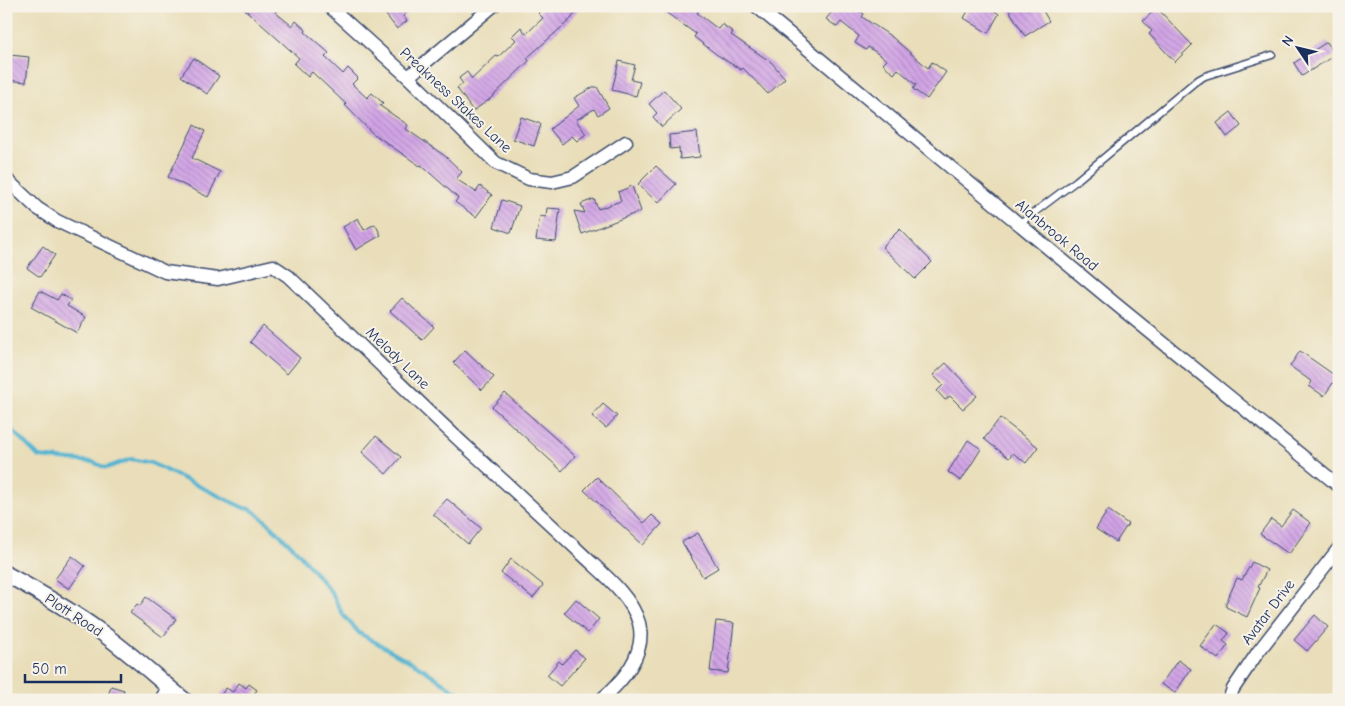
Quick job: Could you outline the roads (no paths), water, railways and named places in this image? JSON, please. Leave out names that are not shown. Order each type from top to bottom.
[{"type":"street","name":"Preakness Stakes Lane","points":[[329,6],[408,77],[496,163],[529,179],[552,182],[573,177],[626,142]]},
{"type":"street","points":[[408,77],[493,6]]},
{"type":"street","name":"Alanbrook Road","points":[[756,6],[1339,486]]},
{"type":"street","name":"Melody Lane","points":[[6,179],[37,208],[57,220],[165,272],[218,279],[273,266],[288,276],[469,450],[619,590],[635,612],[639,624],[640,644],[634,663],[617,685],[601,700]]},
{"type":"street","name":"Avatar Drive","points":[[1229,700],[1233,688],[1258,652],[1339,548]]},
{"type":"street","name":"Plott Road","points":[[6,574],[97,629],[123,648],[165,693],[184,700]]},
{"type":"lane","points":[[1019,224],[1076,181],[1196,81],[1205,76],[1272,55]]},
{"type":"waterway","points":[[6,424],[39,457],[93,462],[106,468],[131,459],[151,463],[244,508],[251,509],[297,551],[331,592],[343,615],[359,633],[422,668],[468,700]]}]
